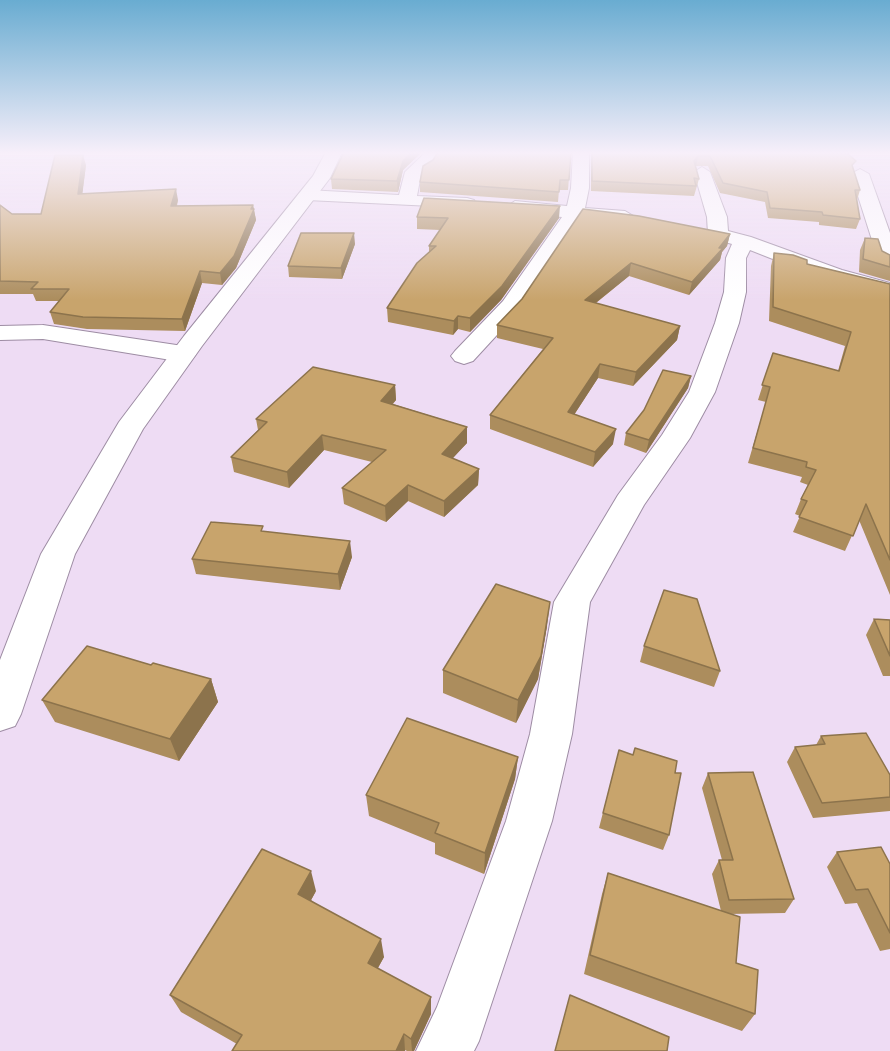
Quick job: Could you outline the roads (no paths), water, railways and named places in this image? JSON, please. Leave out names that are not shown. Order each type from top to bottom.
[{"type":"street","points":[[0,714],[58,554],[129,428],[183,354],[302,201]]},
{"type":"street","points":[[407,201],[576,212],[642,220]]},
{"type":"street","points":[[464,356],[511,306],[576,212],[578,201]]},
{"type":"street","points":[[444,1051],[459,1020],[529,821],[551,734],[572,602],[628,502],[675,438],[702,392],[728,324],[735,292],[736,258],[731,237],[717,217],[712,201]]},
{"type":"street","points":[[869,201],[890,262]]},
{"type":"street","points":[[695,230],[731,237],[834,275],[890,290]]},
{"type":"street","points":[[1,333],[44,332],[183,354]]}]
